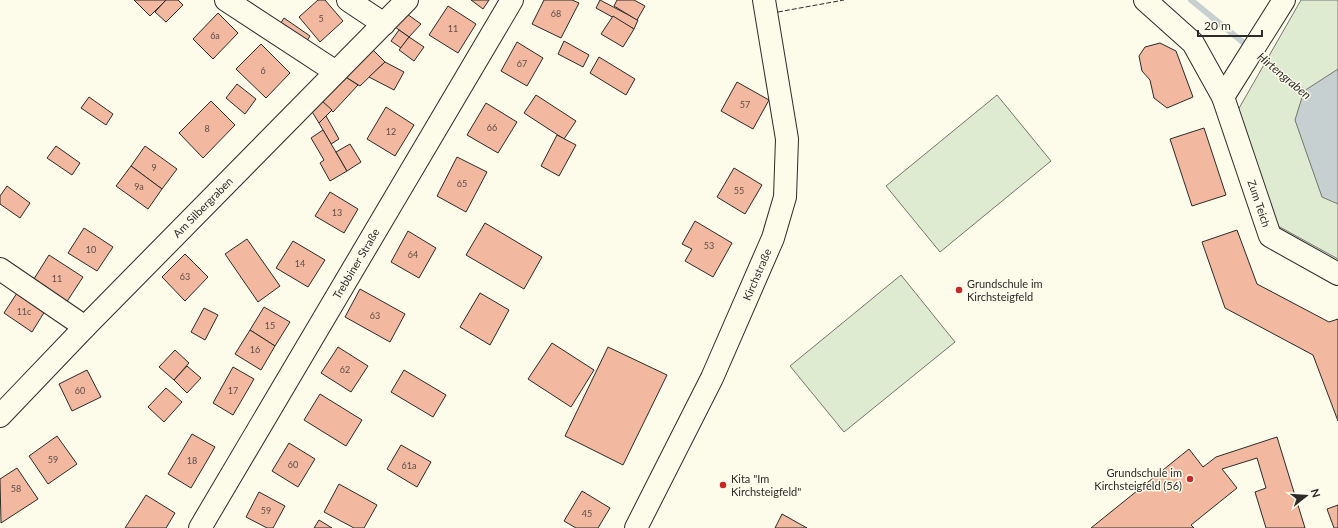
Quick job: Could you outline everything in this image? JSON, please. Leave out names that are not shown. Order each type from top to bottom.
[{"type":"street","points":[[226,0],[336,72]]},
{"type":"street","points":[[348,0],[384,24]]},
{"type":"street","name":"Am Silbergraben","points":[[0,416],[85,327],[407,0]]},
{"type":"street","name":"Trebbiner Straße","points":[[200,528],[512,0]]},
{"type":"street","name":"Kirchstraße","points":[[636,528],[715,371],[773,238],[785,197],[787,139],[764,0]]},
{"type":"street","name":"Zum Teich","points":[[1145,0],[1193,43],[1223,97],[1270,236],[1338,274]]},
{"type":"street","points":[[1223,97],[1284,0]]},
{"type":"street","points":[[0,269],[85,327]]},
{"type":"green space","points":[[1301,0],[1338,0],[1338,259],[1278,226],[1238,110]]},
{"type":"green space","points":[[997,95],[1051,161],[940,252],[886,186]]},
{"type":"green space","points":[[901,275],[955,342],[844,432],[790,366]]},
{"type":"shaded area","points":[[1338,69],[1338,204],[1322,197],[1295,120],[1304,91]]},
{"type":"building","points":[[134,0],[166,0],[150,16]]},
{"type":"building","points":[[166,0],[178,0],[183,5],[166,22],[155,12]]},
{"type":"building","points":[[318,0],[325,0],[343,21],[320,42],[299,17]]},
{"type":"building","points":[[471,0],[489,0],[483,9]]},
{"type":"building","points":[[544,0],[572,0],[579,3],[561,38],[532,24]]},
{"type":"building","points":[[600,0],[638,20],[634,29],[596,8]]},
{"type":"building","points":[[617,0],[634,0],[645,6],[637,20],[614,6]]},
{"type":"building","points":[[448,6],[476,24],[458,53],[429,35]]},
{"type":"building","points":[[218,13],[238,33],[213,59],[193,39]]},
{"type":"building","points":[[407,14],[421,24],[409,37],[395,27]]},
{"type":"building","points":[[613,16],[634,29],[623,47],[601,34]]},
{"type":"building","points":[[284,18],[310,36],[303,47],[277,29]]},
{"type":"building","points":[[399,30],[409,37],[401,48],[391,41]]},
{"type":"building","points":[[409,37],[424,47],[414,61],[399,50]]},
{"type":"building","points":[[564,41],[589,55],[583,67],[558,54]]},
{"type":"building","points":[[517,42],[543,58],[527,86],[501,71]]},
{"type":"building","points":[[1160,43],[1176,51],[1193,97],[1167,108],[1154,98],[1150,80],[1142,71],[1139,56],[1145,47]]},
{"type":"building","points":[[261,44],[290,73],[266,98],[236,69]]},
{"type":"building","points":[[371,48],[385,62],[360,86],[344,76]]},
{"type":"building","points":[[599,57],[635,79],[626,95],[590,73]]},
{"type":"building","points":[[385,62],[404,72],[394,90],[369,77]]},
{"type":"building","points":[[344,76],[358,85],[333,112],[321,100]]},
{"type":"building","points":[[737,82],[769,100],[753,129],[721,111]]},
{"type":"building","points":[[237,84],[256,99],[245,114],[226,98]]},
{"type":"building","points":[[536,95],[576,121],[564,139],[524,113]]},
{"type":"building","points":[[89,97],[113,114],[106,125],[81,108]]},
{"type":"building","points":[[321,100],[332,110],[319,123],[311,110]]},
{"type":"building","points":[[211,101],[235,125],[203,158],[179,133]]},
{"type":"building","points":[[486,103],[517,122],[498,153],[467,135]]},
{"type":"building","points":[[386,107],[414,125],[395,156],[367,139]]},
{"type":"building","points":[[326,116],[339,139],[331,144],[319,123]]},
{"type":"building","points":[[1204,128],[1226,195],[1192,206],[1170,139]]},
{"type":"building","points":[[323,130],[347,171],[330,181],[320,163],[324,160],[311,138]]},
{"type":"building","points":[[557,135],[576,145],[559,176],[541,166]]},
{"type":"building","points":[[350,144],[361,162],[347,171],[336,152]]},
{"type":"building","points":[[56,146],[80,163],[72,175],[47,158]]},
{"type":"building","points":[[145,146],[177,169],[162,189],[131,166]]},
{"type":"building","points":[[457,157],[487,172],[466,212],[437,196]]},
{"type":"building","points":[[131,166],[162,189],[148,209],[116,186]]},
{"type":"building","points":[[734,168],[762,185],[745,214],[717,197]]},
{"type":"building","points":[[7,186],[30,203],[20,218],[0,204],[0,196]]},
{"type":"building","points":[[330,192],[358,209],[344,233],[315,216]]},
{"type":"building","points":[[695,221],[732,243],[713,277],[685,261],[692,249],[682,244]]},
{"type":"building","points":[[485,223],[542,257],[524,289],[466,255]]},
{"type":"building","points":[[84,228],[113,247],[97,271],[68,253]]},
{"type":"building","points":[[1237,230],[1257,284],[1329,322],[1338,319],[1338,421],[1313,355],[1225,308],[1202,242]]},
{"type":"building","points":[[408,231],[436,248],[419,278],[391,262]]},
{"type":"building","points":[[247,239],[280,286],[258,302],[225,254]]},
{"type":"building","points":[[293,241],[325,260],[308,287],[276,268]]},
{"type":"building","points":[[185,254],[208,277],[185,301],[162,277]]},
{"type":"building","points":[[49,255],[83,277],[66,303],[32,282]]},
{"type":"building","points":[[360,289],[405,314],[390,342],[345,317]]},
{"type":"building","points":[[17,293],[45,311],[32,332],[4,313]]},
{"type":"building","points":[[480,293],[509,310],[490,345],[460,327]]},
{"type":"building","points":[[264,307],[290,322],[275,346],[250,330]]},
{"type":"building","points":[[204,308],[218,315],[205,340],[191,332]]},
{"type":"building","points":[[250,330],[275,346],[261,370],[235,354]]},
{"type":"building","points":[[552,343],[594,370],[571,407],[528,379]]},
{"type":"building","points":[[338,347],[368,366],[351,392],[321,373]]},
{"type":"building","points":[[608,347],[667,375],[623,465],[565,436]]},
{"type":"building","points":[[175,350],[189,363],[174,380],[159,367]]},
{"type":"building","points":[[187,366],[201,378],[187,393],[174,380]]},
{"type":"building","points":[[233,367],[254,379],[233,415],[213,403]]},
{"type":"building","points":[[87,370],[101,397],[72,411],[59,384]]},
{"type":"building","points":[[404,370],[446,395],[433,417],[391,392]]},
{"type":"building","points":[[166,388],[182,402],[164,422],[148,407]]},
{"type":"building","points":[[320,394],[362,420],[346,446],[304,420]]},
{"type":"building","points":[[192,434],[215,447],[191,488],[168,474]]},
{"type":"building","points":[[57,436],[77,464],[48,484],[29,456]]},
{"type":"building","name":"Grundschule im Kirchsteigfeld (56)","points":[[1277,437],[1305,528],[1266,528],[1255,492],[1266,488],[1257,458],[1222,469],[1237,488],[1191,525],[1194,528],[1091,528],[1189,449],[1203,467],[1216,457]]},
{"type":"building","points":[[289,443],[315,459],[298,487],[272,471]]},
{"type":"building","points":[[401,445],[431,462],[417,487],[387,469]]},
{"type":"building","points":[[17,468],[38,499],[1,523],[0,479]]},
{"type":"building","points":[[339,484],[377,505],[364,528],[354,528],[324,512]]},
{"type":"building","points":[[582,491],[610,508],[598,528],[576,528],[564,521]]},
{"type":"building","points":[[259,492],[285,506],[273,528],[267,528],[246,517]]},
{"type":"building","points":[[146,495],[175,513],[166,528],[125,528]]},
{"type":"building","points":[[1338,505],[1338,528],[1334,528],[1327,509]]},
{"type":"building","name":"Kita \"Im Kirchsteigfeld\"","points":[[782,514],[807,528],[775,528]]},
{"type":"building","points":[[319,520],[332,528],[314,528]]},
{"type":"waterway","name":"Hirtengraben","points":[[1191,0],[1309,96]]},
{"type":"fence","points":[[778,12],[844,0]]},
{"type":"place","name":"Grundschule im Kirchsteigfeld","points":[[959,290]]},
{"type":"place","name":"Grundschule im Kirchsteigfeld (56)","points":[[1190,479]]},
{"type":"place","name":"Kita \"Im Kirchsteigfeld\"","points":[[723,485]]}]
